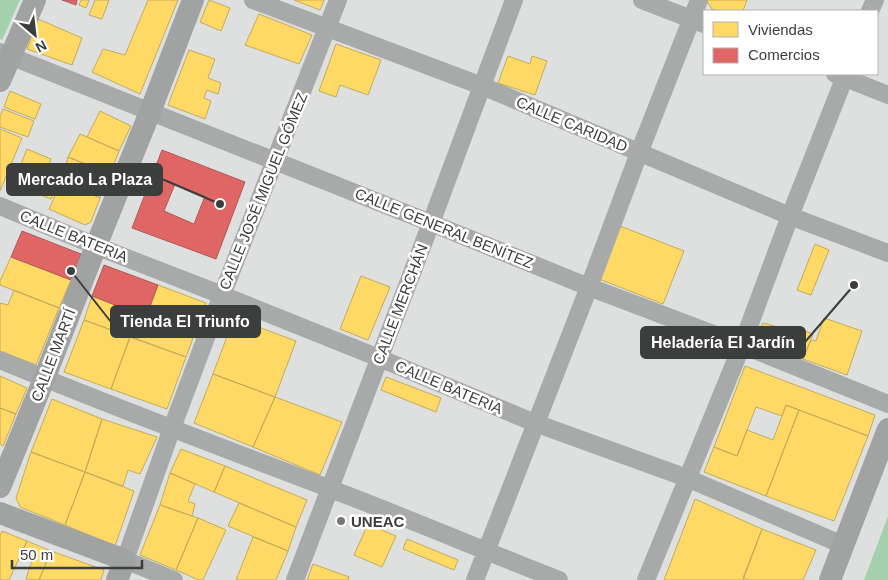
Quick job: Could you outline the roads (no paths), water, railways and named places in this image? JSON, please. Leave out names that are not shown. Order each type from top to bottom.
[{"type":"main road","points":[[0,81],[5,54],[35,0]]},
{"type":"main road","name":"CALLE MARTÍ","points":[[0,487],[150,112],[192,0]]},
{"type":"main road","points":[[830,580],[888,429]]},
{"type":"main road","points":[[0,513],[121,570]]},
{"type":"street","name":"CALLE CARIDAD","points":[[253,0],[482,86],[790,216],[888,253]]},
{"type":"street","name":"CALLE JOSÉ MIGUEL GÓMEZ","points":[[121,570],[222,295],[338,0]]},
{"type":"street","name":"CALLE MERCHÁN","points":[[295,580],[514,0]]},
{"type":"street","points":[[642,0],[698,22]]},
{"type":"street","points":[[475,580],[639,153],[698,22],[699,0]]},
{"type":"street","name":"CALLE GENERAL BENÍTEZ","points":[[5,54],[888,404]]},
{"type":"street","points":[[646,580],[742,345],[842,75],[888,95]]},
{"type":"street","name":"CALLE BATERIA","points":[[0,206],[379,358],[535,423],[687,478],[843,545]]},
{"type":"street","points":[[0,360],[44,379],[330,488],[559,580]]},
{"type":"street","points":[[121,570],[174,580]]},
{"type":"place","name":"Mercado La Plaza","points":[[220,204]]},
{"type":"place","name":"Tienda El Triunfo","points":[[71,271]]},
{"type":"place","name":"Heladería El Jardín","points":[[854,285]]},
{"type":"place","name":"UNEAC","points":[[341,521]]}]
